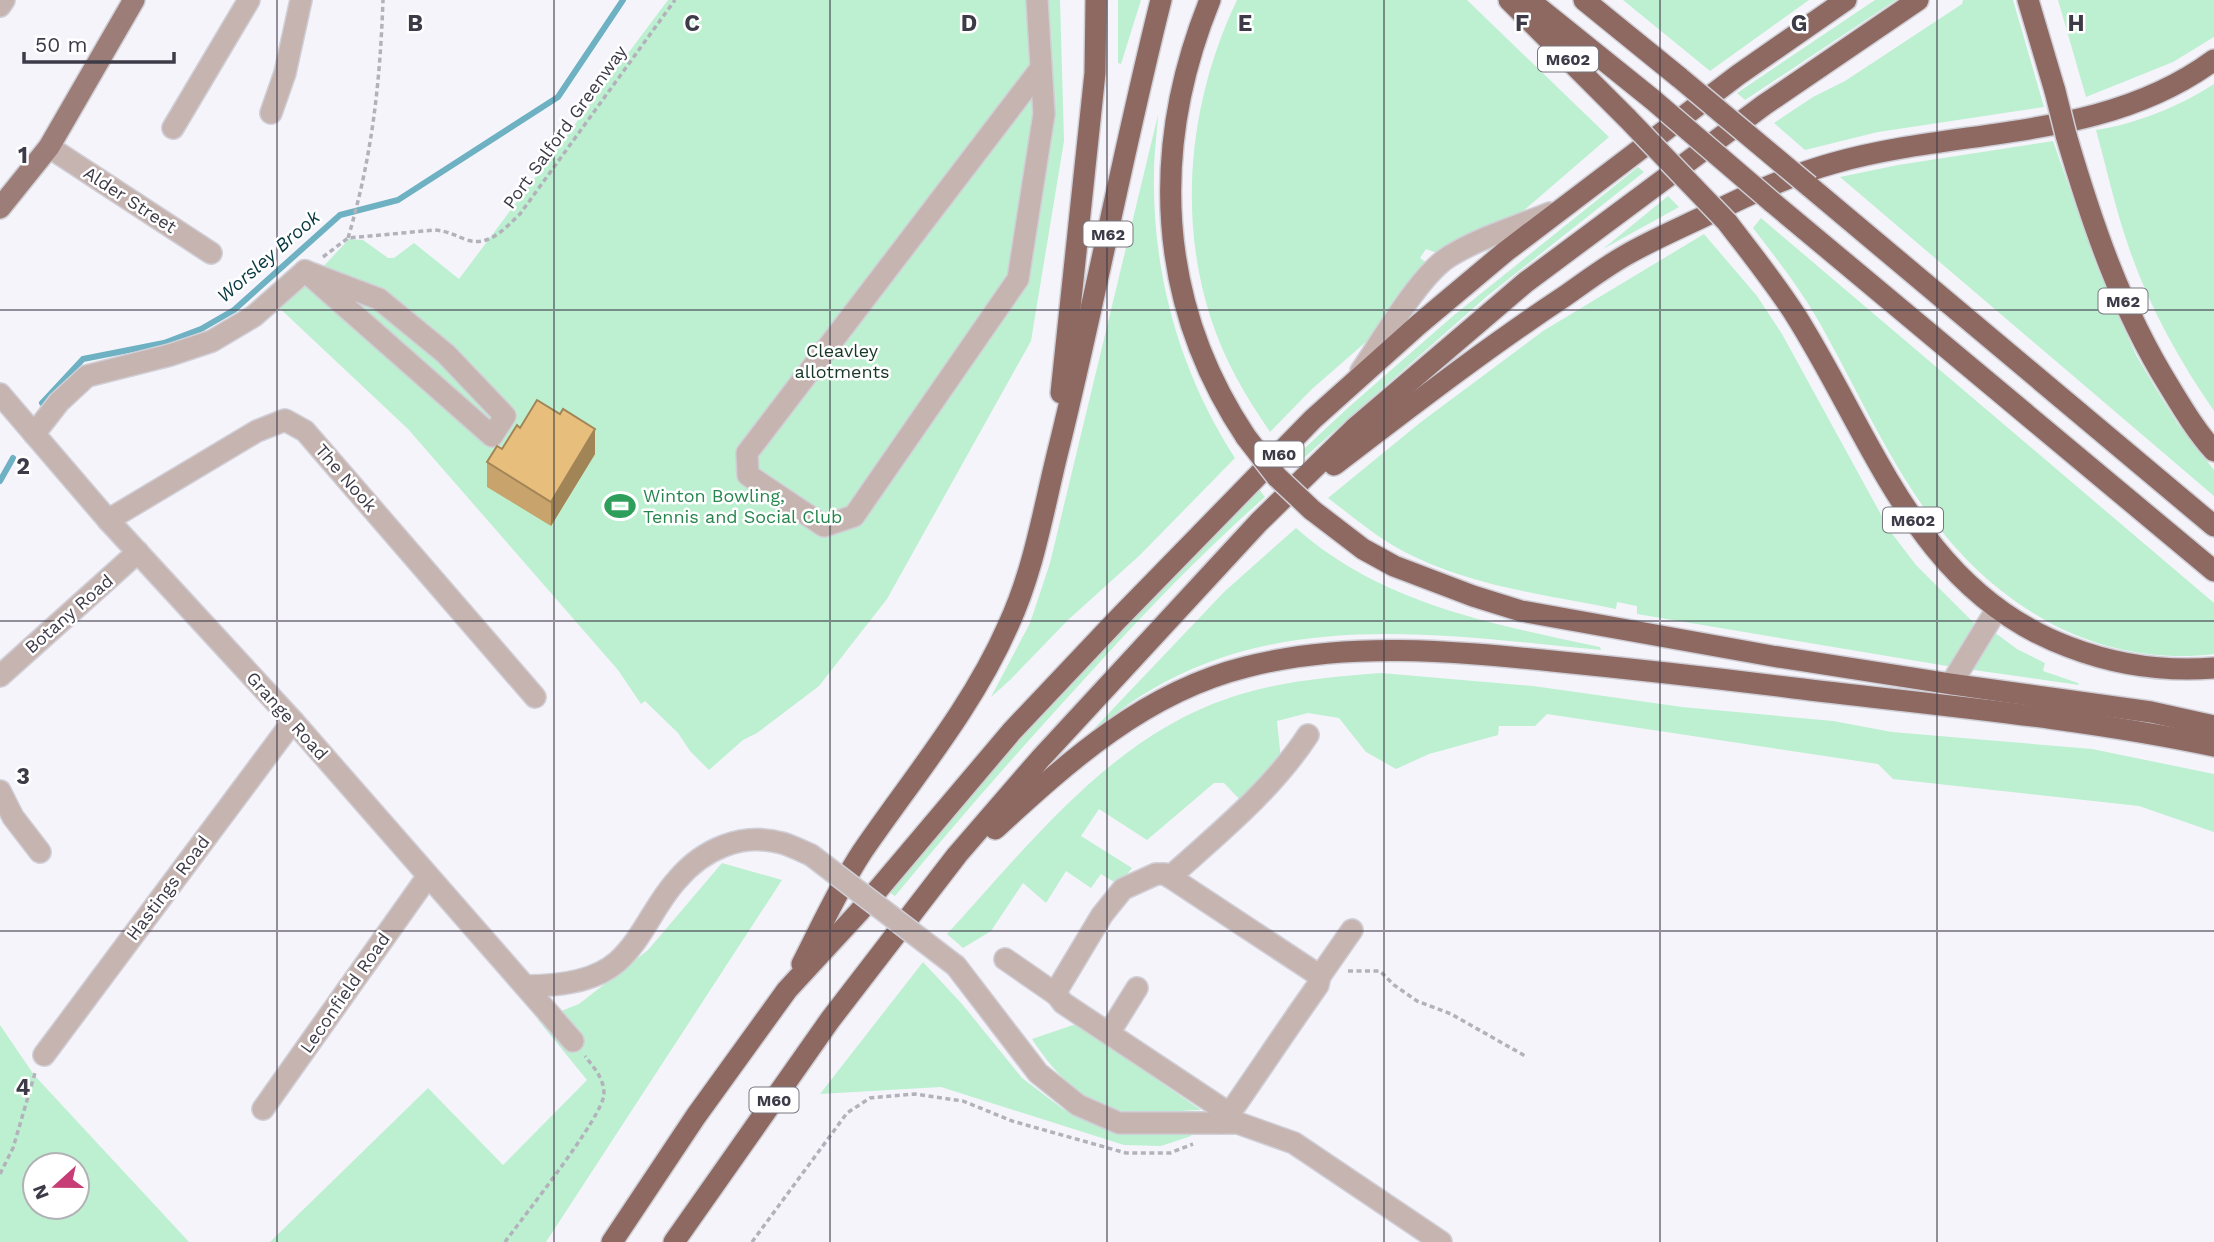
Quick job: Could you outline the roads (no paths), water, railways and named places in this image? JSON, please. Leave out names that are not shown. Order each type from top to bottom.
[{"type":"highway","points":[[1054,468],[1095,73],[1096,0]]},
{"type":"highway","name":"M62","points":[[1054,468],[1090,321],[1138,91],[1161,0]]},
{"type":"highway","name":"M60","points":[[1210,0],[1190,55],[1175,120],[1170,170],[1173,243],[1180,283],[1198,343],[1216,386],[1246,437],[1277,477],[1312,510],[1363,549],[1394,566],[1521,611],[1772,656],[2151,712],[2214,726]]},
{"type":"highway","name":"M602","points":[[1509,0],[1727,222],[1796,316],[1909,514],[1933,548],[1961,580],[2024,627],[2055,642],[2111,662],[2169,669],[2214,668]]},
{"type":"highway","name":"M602","points":[[1529,0],[1652,99],[2214,571]]},
{"type":"highway","points":[[1584,0],[2214,526]]},
{"type":"highway","name":"M60","points":[[612,1242],[696,1116],[787,990],[859,912],[1012,731],[1313,419],[1505,252],[1738,75],[1846,0]]},
{"type":"highway","name":"M60","points":[[674,1242],[830,1020],[957,855],[1041,758],[1259,523],[1355,428],[1526,282],[1764,105],[1918,0]]},
{"type":"highway","name":"M62","points":[[2028,0],[2090,215],[2128,312],[2158,368],[2198,433],[2214,452]]},
{"type":"highway","name":"M60","points":[[1259,523],[1462,367],[1541,312],[1626,255],[1728,205],[1784,180],[1835,163],[1874,154],[2072,122],[2160,92],[2214,60]]},
{"type":"highway","name":"M60","points":[[787,990],[860,855],[936,746],[995,654],[1023,590],[1054,468]]},
{"type":"highway","name":"M60","points":[[877,960],[933,893],[989,835],[1088,746],[1177,691],[1245,667],[1278,660],[1331,652],[1380,649],[1464,652],[1700,677],[2113,727],[2214,746]]},
{"type":"main road","points":[[0,208],[49,147],[134,0]]},
{"type":"street","points":[[0,6],[4,0]]},
{"type":"street","points":[[173,128],[249,0]]},
{"type":"street","points":[[271,113],[285,73],[301,0]]},
{"type":"street","points":[[1037,0],[1044,114],[1018,279],[854,516],[824,526],[748,475],[747,453],[1041,68]]},
{"type":"street","name":"Alder Street","points":[[49,147],[211,253]]},
{"type":"street","points":[[1354,382],[1402,310],[1430,274],[1449,256],[1561,208]]},
{"type":"street","points":[[305,271],[379,299],[446,354],[505,416],[492,436],[305,271]]},
{"type":"street","points":[[34,434],[60,402],[87,376],[170,355],[212,341],[254,316],[305,271]]},
{"type":"street","name":"Grange Road","points":[[2,401],[293,721],[573,1041]]},
{"type":"street","name":"The Nook","points":[[108,520],[257,431],[285,420],[305,431],[536,697]]},
{"type":"street","name":"Botany Road","points":[[0,676],[138,552]]},
{"type":"street","points":[[1951,684],[1997,609]]},
{"type":"street","name":"Hastings Road","points":[[44,1055],[293,721]]},
{"type":"street","points":[[1170,877],[1289,764],[1308,735]]},
{"type":"street","points":[[0,791],[13,817],[40,852]]},
{"type":"street","points":[[526,986],[556,986],[591,976],[616,963],[637,940],[677,880],[705,855],[726,844],[746,839],[781,842],[811,855],[956,966],[1038,1073],[1078,1105],[1119,1123],[1226,1118]]},
{"type":"street","points":[[1057,995],[1057,990],[1102,915],[1123,890],[1156,874],[1165,874],[1322,973]]},
{"type":"street","name":"Leconfield Road","points":[[263,1109],[428,876]]},
{"type":"street","points":[[1226,1118],[1318,985],[1322,973],[1352,930]]},
{"type":"street","points":[[1005,959],[1226,1118],[1294,1143],[1441,1242]]},
{"type":"street","points":[[1109,1033],[1137,988]]},
{"type":"waterway","name":"Worsley Brook","points":[[42,403],[83,359],[164,343],[201,329],[234,310],[340,215],[398,200],[558,97],[623,0]]},
{"type":"waterway","name":"Worsley Brook","points":[[0,481],[13,458]]},
{"type":"place","name":"Winton Bowling, Tennis and Social Club","points":[[620,506]]},
{"type":"park label","name":"Cleavley allotments","points":[[842,361]]}]
